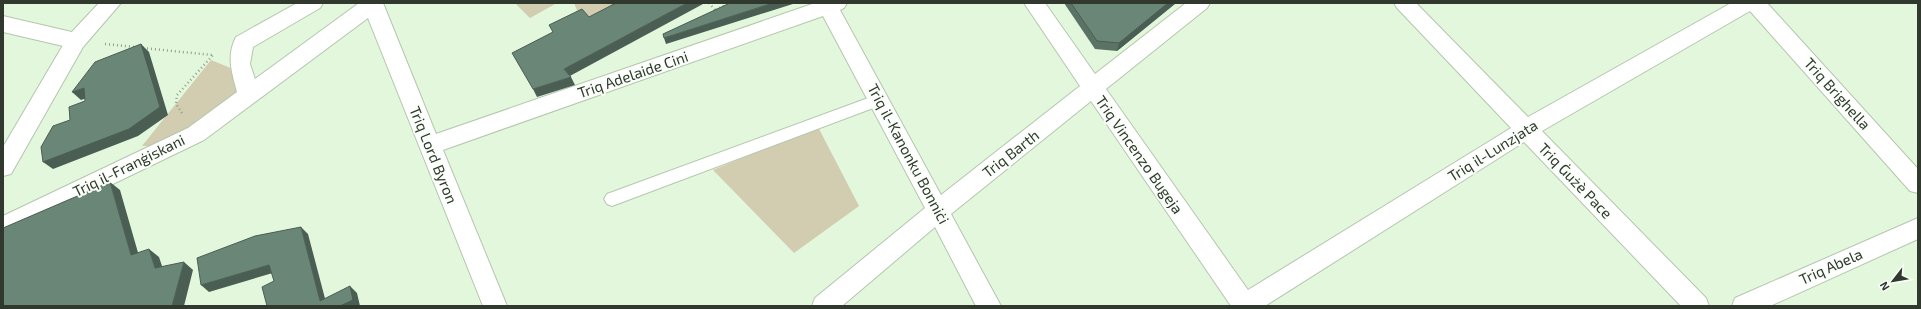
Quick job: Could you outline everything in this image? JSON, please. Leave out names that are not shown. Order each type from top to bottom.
[{"type":"street","points":[[3,167],[76,41],[111,3]]},
{"type":"street","points":[[249,95],[240,64],[243,42],[313,3]]},
{"type":"street","name":"Triq Vincenzo Bugeja","points":[[1034,3],[1245,306]]},
{"type":"street","name":"Triq Barth","points":[[824,306],[939,210],[1200,3]]},
{"type":"street","name":"Triq Ġużè Pace","points":[[1404,3],[1697,306]]},
{"type":"street","name":"Triq il-Lunzjata","points":[[1245,306],[1526,130],[1747,3]]},
{"type":"street","name":"Triq Brighella","points":[[1755,3],[1918,184]]},
{"type":"street","name":"Triq il-Franġiskani","points":[[3,227],[196,134],[372,4]]},
{"type":"street","name":"Triq Lord Byron","points":[[372,4],[495,306]]},
{"type":"street","name":"Triq Adelaide Cini","points":[[429,146],[830,4]]},
{"type":"street","name":"Triq il-Kanonku Bonniċi","points":[[830,4],[879,100],[989,306]]},
{"type":"street","points":[[3,24],[76,41]]},
{"type":"street","name":"Triq Abela","points":[[1744,306],[1918,228]]},
{"type":"lane","points":[[612,199],[879,100]]},
{"type":"path","points":[[709,3],[715,10]]},
{"type":"path","points":[[708,13],[729,3]]},
{"type":"path","points":[[76,41],[212,55],[240,64]]},
{"type":"path","points":[[196,134],[176,104],[177,94],[212,55]]},
{"type":"shaded area","points":[[515,3],[557,3],[530,18]]},
{"type":"shaded area","points":[[574,3],[636,3],[581,20]]},
{"type":"shaded area","points":[[211,60],[233,69],[243,93],[163,146],[142,146]]},
{"type":"shaded area","points":[[818,127],[859,206],[794,253],[713,170]]},
{"type":"building","points":[[616,3],[687,3],[564,69],[571,77],[533,89],[512,53],[553,32],[549,25],[582,9],[589,17]]},
{"type":"building","points":[[730,3],[773,3],[664,38],[663,34]]},
{"type":"building","points":[[1071,3],[1168,3],[1119,43],[1097,41]]},
{"type":"building","points":[[141,44],[160,107],[129,129],[43,162],[41,147],[53,126],[70,120],[69,107],[85,101],[84,88],[72,92],[95,62]]},
{"type":"building","points":[[110,182],[131,255],[149,249],[155,268],[184,262],[172,306],[3,306],[3,228]]},
{"type":"building","points":[[301,227],[320,301],[350,286],[353,300],[340,306],[267,306],[262,287],[274,281],[269,265],[201,285],[197,258],[255,236]]}]
